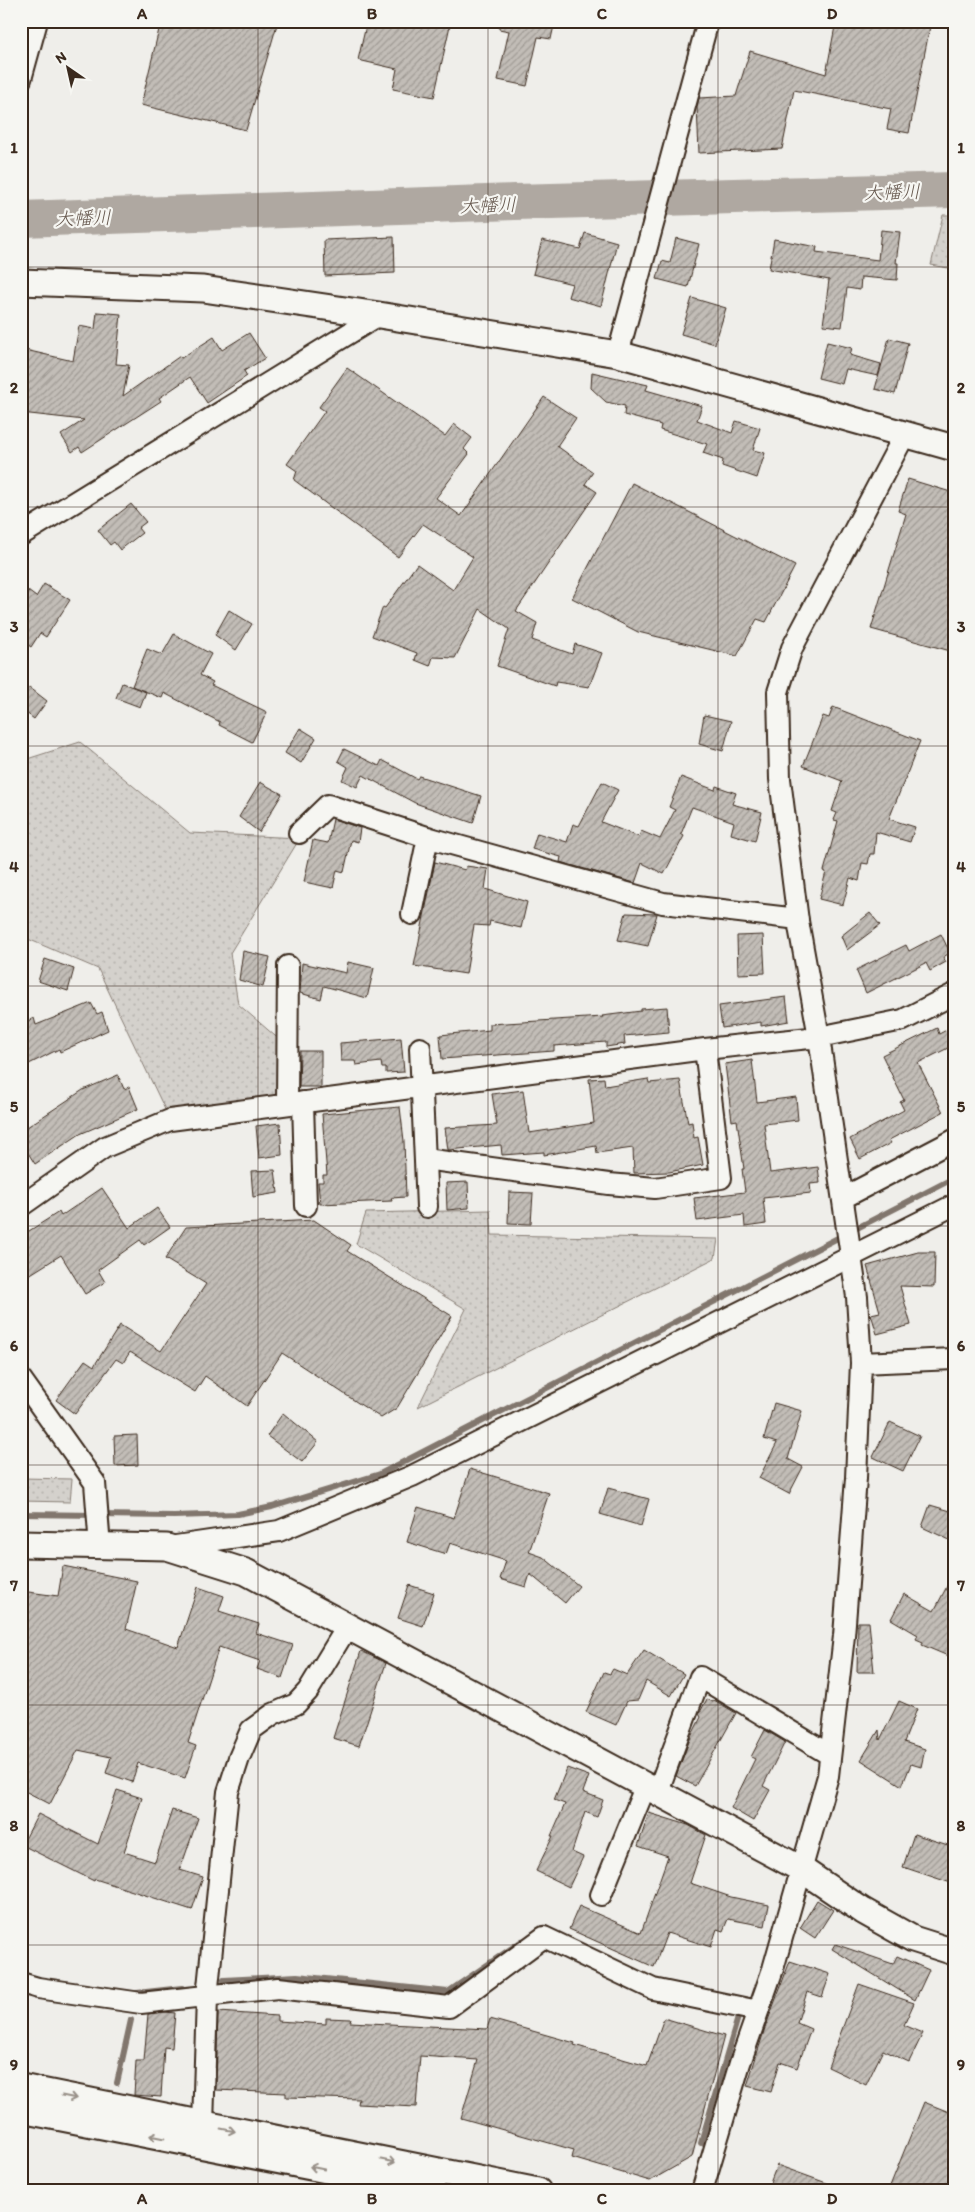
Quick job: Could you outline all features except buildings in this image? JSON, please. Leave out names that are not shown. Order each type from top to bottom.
[{"type":"street","points":[[21,79],[37,21]]},
{"type":"street","points":[[618,354],[656,218],[667,166],[708,21]]},
{"type":"street","points":[[21,282],[203,289],[379,315],[618,354],[954,448]]},
{"type":"street","points":[[21,535],[379,315]]},
{"type":"street","points":[[702,2191],[740,2063],[773,1969],[828,1776],[844,1636],[856,1478],[861,1363],[857,1297],[819,1037],[798,920],[780,778],[778,692],[792,648],[905,434]]},
{"type":"street","points":[[299,833],[328,804],[428,838],[663,903],[798,920]]},
{"type":"street","points":[[412,914],[428,838]]},
{"type":"street","points":[[288,966],[295,1103],[306,1206]]},
{"type":"street","points":[[21,1206],[105,1147],[170,1120],[705,1049],[819,1037],[903,1020],[954,994]]},
{"type":"street","points":[[420,1048],[427,1207]]},
{"type":"street","points":[[425,1159],[609,1184],[655,1188],[721,1178],[705,1049]]},
{"type":"street","points":[[844,1204],[954,1140]]},
{"type":"street","points":[[167,1548],[279,1531],[412,1476],[850,1254],[954,1205]]},
{"type":"street","points":[[861,1363],[954,1359]]},
{"type":"street","points":[[21,1379],[95,1483],[100,1538]]},
{"type":"street","points":[[21,1544],[100,1538],[167,1548],[246,1572],[801,1869],[863,1912],[913,1939],[954,1952]]},
{"type":"street","points":[[203,2125],[207,1997],[228,1792],[239,1758],[251,1730],[273,1714],[296,1704],[308,1691],[347,1627]]},
{"type":"street","points":[[601,1895],[652,1788],[700,1676],[830,1755]]},
{"type":"street","points":[[21,1983],[38,1988],[141,2003],[278,1988],[449,2007],[544,1937],[654,1989],[758,2011]]},
{"type":"street","points":[[21,2087],[538,2191]]},
{"type":"street","points":[[21,2110],[433,2191]]},
{"type":"shaded area","points":[[943,215],[954,215],[954,269],[931,265]]},
{"type":"shaded area","points":[[80,742],[190,833],[300,838],[230,953],[238,1004],[282,1042],[287,1095],[170,1120],[98,969],[21,936],[21,761]]},
{"type":"shaded area","points":[[490,1210],[492,1235],[718,1239],[715,1258],[418,1407],[466,1309],[356,1244],[366,1213]]},
{"type":"shaded area","points":[[21,1478],[72,1479],[70,1502],[21,1501]]},
{"type":"waterway","name":"大幡川","points":[[21,219],[515,202],[954,190]]},
{"type":"waterway","points":[[21,1514],[174,1516],[238,1514],[272,1507],[380,1474],[954,1178]]},
{"type":"waterway","points":[[224,1980],[297,1976],[448,1992],[522,1941]]},
{"type":"waterway","points":[[137,1993],[182,1988]]},
{"type":"waterway","points":[[701,2143],[739,2014],[734,2013]]},
{"type":"waterway","points":[[117,2083],[131,2020]]},
{"type":"waterway","points":[[21,2134],[25,2133]]}]
